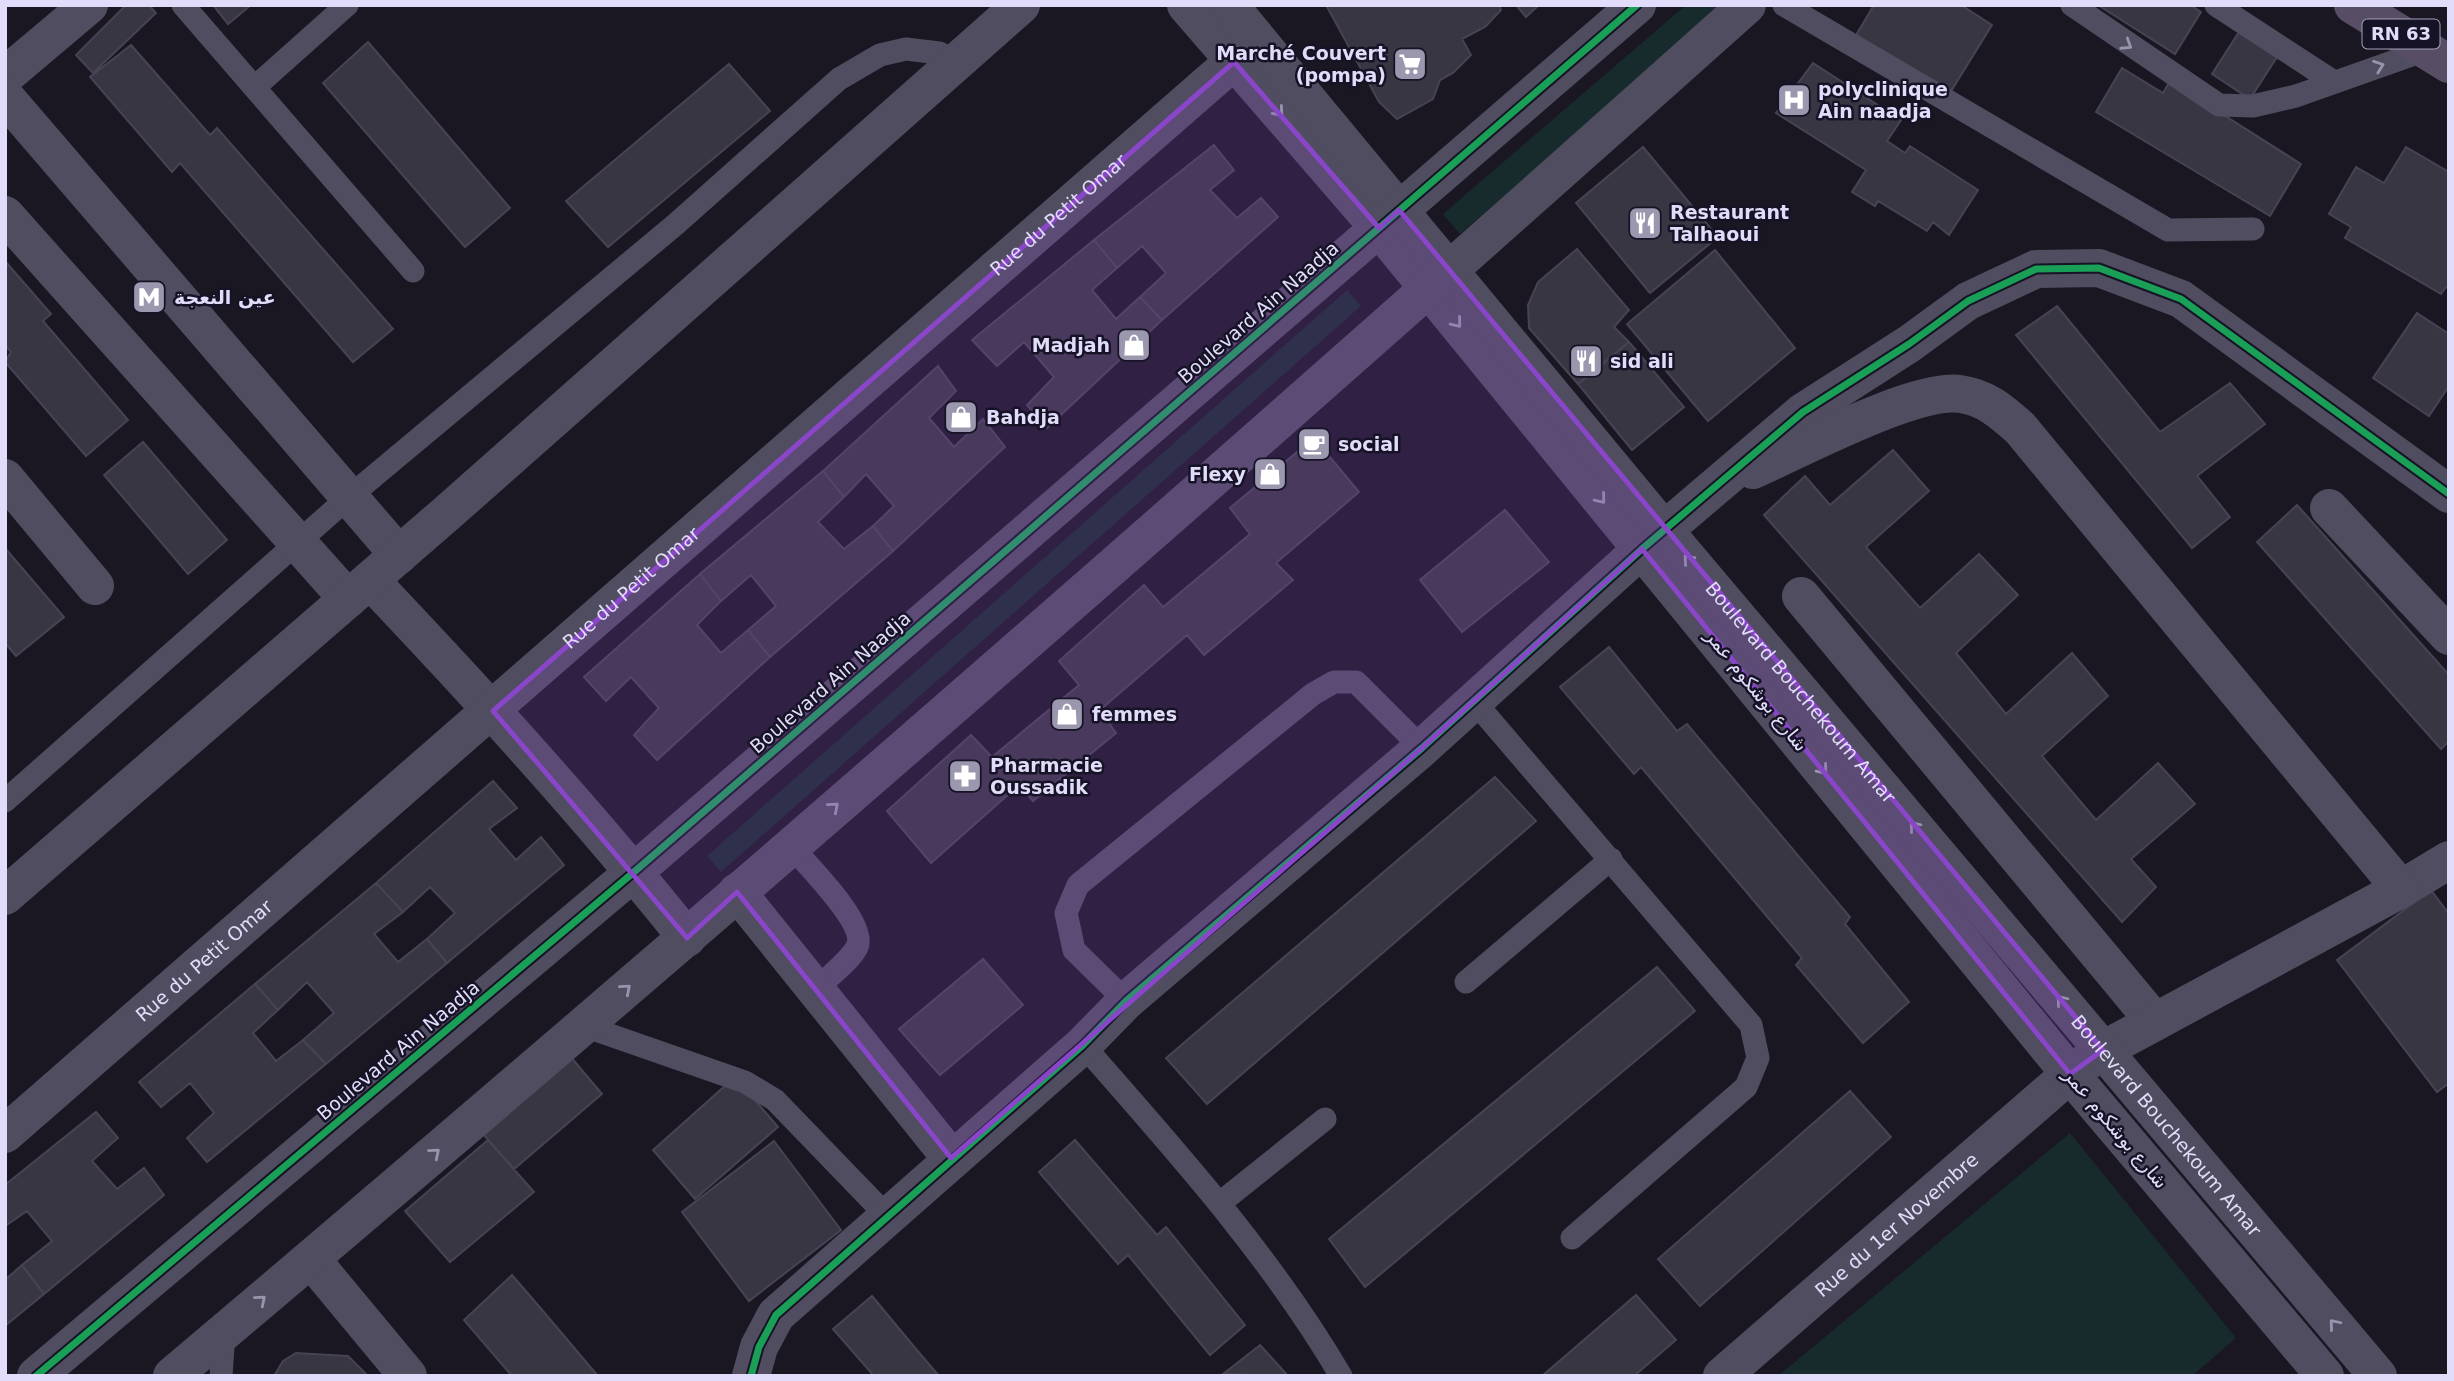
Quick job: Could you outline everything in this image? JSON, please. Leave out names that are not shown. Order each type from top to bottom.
[{"type":"main road","name":"RN 63","points":[[2353,5],[2437,57]]},
{"type":"street","points":[[5,76],[89,5]]},
{"type":"street","points":[[5,896],[399,555],[1021,5]]},
{"type":"street","name":"شارع بوشكوم عمر","points":[[1186,5],[1245,51],[1389,219],[1653,540],[2070,1074],[2325,1376]]},
{"type":"street","points":[[1229,5],[1245,51]]},
{"type":"street","name":"Boulevard Ain Naadja","points":[[36,1376],[634,872],[1637,5]]},
{"type":"street","points":[[172,1376],[687,938],[790,845],[1439,280],[1747,5]]},
{"type":"street","name":"Rue du Petit Omar","points":[[5,1134],[493,711],[1245,51]]},
{"type":"street","points":[[5,97],[399,555]]},
{"type":"street","points":[[5,215],[298,543],[359,590],[493,711],[634,872],[687,938]]},
{"type":"street","points":[[751,1376],[759,1347],[776,1315],[951,1158],[1083,1045],[1126,1001],[1422,748],[1653,540],[1803,412],[1909,344],[1968,301],[2036,269],[2099,268],[2181,299],[2449,494]]},
{"type":"street","points":[[1714,487],[1893,408],[1931,394],[1961,394],[1992,404],[2020,428],[2401,889]]},
{"type":"street","points":[[5,478],[95,586]]},
{"type":"street","points":[[2329,508],[2449,636]]},
{"type":"street","name":"Boulevard Bouchekoum Amar","points":[[1653,540],[2103,1050],[2378,1376]]},
{"type":"street","points":[[1801,596],[2155,1022]]},
{"type":"street","name":"Rue du 1er Novembre","points":[[1722,1376],[2070,1074],[2103,1050],[2401,889],[2449,860]]},
{"type":"street","points":[[737,892],[951,1158]]},
{"type":"street","points":[[311,1259],[408,1376]]},
{"type":"lane","points":[[183,5],[413,271]]},
{"type":"lane","points":[[255,87],[347,5]]},
{"type":"lane","points":[[1784,5],[2168,229],[2253,229]]},
{"type":"lane","points":[[2072,5],[2219,105],[2253,106],[2334,82],[2437,57]]},
{"type":"lane","points":[[2216,5],[2334,82]]},
{"type":"lane","points":[[5,801],[349,497],[676,224],[839,79],[880,55],[906,49],[939,52],[956,61]]},
{"type":"lane","points":[[1126,1001],[1074,950],[1066,913],[1078,886],[1313,694],[1334,682],[1356,682],[1422,748]]},
{"type":"lane","points":[[1473,700],[1751,1026],[1758,1058],[1746,1087],[1572,1238]]},
{"type":"lane","points":[[790,845],[854,921],[860,938],[856,949],[815,990]]},
{"type":"lane","points":[[1466,982],[1611,859]]},
{"type":"lane","points":[[584,1026],[745,1082],[775,1100],[887,1216]]},
{"type":"lane","points":[[1083,1045],[1220,1202],[1324,1346],[1341,1376]]},
{"type":"lane","points":[[1220,1202],[1325,1119]]},
{"type":"lane","points":[[221,1376],[224,1332]]},
{"type":"highlighted area","points":[[1234,62],[1379,228],[1399,210],[2103,1050],[2070,1074],[1642,549],[1422,748],[951,1158],[737,892],[687,938],[493,711]]},
{"type":"green space","points":[[1686,5],[1727,5],[1460,234],[1443,214]]},
{"type":"green space","points":[[1347,290],[1361,306],[721,872],[707,856]]},
{"type":"green space","points":[[2070,1133],[2236,1338],[2192,1376],[1778,1376]]},
{"type":"building","points":[[126,5],[149,5],[156,13],[93,73],[76,55]]},
{"type":"building","points":[[213,5],[251,5],[228,24]]},
{"type":"building","name":"Marché Couvert (pompa)","points":[[1326,5],[1499,5],[1501,10],[1485,27],[1462,39],[1471,55],[1453,73],[1440,80],[1433,99],[1397,119],[1379,102]]},
{"type":"building","points":[[1516,5],[1539,5],[1526,17]]},
{"type":"building","points":[[1874,5],[1961,5],[1992,25],[1948,96],[1855,37]]},
{"type":"building","points":[[2098,5],[2190,5],[2201,12],[2175,54]]},
{"type":"building","points":[[2239,32],[2277,57],[2250,99],[2212,74]]},
{"type":"building","points":[[368,42],[510,208],[465,247],[323,83]]},
{"type":"building","points":[[131,45],[210,135],[217,128],[393,329],[353,362],[180,163],[172,172],[90,77]]},
{"type":"building","points":[[1813,63],[1901,120],[1887,141],[1905,153],[1910,146],[1978,190],[1949,235],[1933,222],[1927,231],[1878,201],[1875,206],[1852,192],[1866,170],[1776,113]]},
{"type":"building","points":[[729,64],[770,111],[608,247],[566,201]]},
{"type":"building","points":[[2122,68],[2163,93],[2170,81],[2301,164],[2270,216],[2096,112]]},
{"type":"building","points":[[1214,145],[1234,170],[1210,190],[1237,218],[1261,198],[1278,217],[1162,320],[1140,297],[1166,273],[1142,246],[1117,268],[1094,240]]},
{"type":"building","points":[[1643,147],[1718,237],[1650,293],[1576,203]]},
{"type":"building","points":[[2406,147],[2449,172],[2449,289],[2446,287],[2441,294],[2345,238],[2351,227],[2329,214],[2356,167],[2384,183]]},
{"type":"building","points":[[1094,240],[1117,268],[1092,290],[1116,319],[1140,297],[1162,320],[1047,428],[1027,405],[1054,377],[1024,342],[997,366],[972,340]]},
{"type":"building","points":[[1577,249],[1629,310],[1614,327],[1629,342],[1578,384],[1529,328],[1528,305],[1538,282]]},
{"type":"building","points":[[1715,250],[1795,348],[1708,421],[1627,324]]},
{"type":"building","points":[[5,261],[51,314],[43,321],[128,420],[86,456],[5,362],[11,352],[5,345]]},
{"type":"building","points":[[2057,306],[2160,432],[2230,383],[2265,424],[2197,476],[2230,517],[2192,548],[2016,335]]},
{"type":"building","points":[[2417,313],[2449,334],[2449,386],[2429,416],[2373,378]]},
{"type":"building","points":[[1629,342],[1684,407],[1632,450],[1578,384]]},
{"type":"building","points":[[938,366],[956,391],[929,418],[954,447],[983,419],[1005,447],[893,551],[873,526],[894,506],[866,474],[844,497],[823,471]]},
{"type":"building","points":[[1314,438],[1359,492],[1276,563],[1293,580],[1204,655],[1187,635],[1100,710],[1116,733],[1033,801],[1019,785],[931,863],[887,811],[971,735],[992,757],[1079,685],[1059,661],[1144,585],[1163,607],[1250,534],[1230,508]]},
{"type":"building","points":[[143,442],[227,540],[188,574],[104,475]]},
{"type":"building","points":[[1893,450],[1929,491],[1866,547],[1920,608],[1979,554],[2018,595],[1956,653],[2006,714],[2072,653],[2108,696],[2042,756],[2096,820],[2158,763],[2195,804],[2131,859],[2156,887],[2122,922],[1764,515],[1805,476],[1830,505]]},
{"type":"building","points":[[823,471],[844,497],[818,522],[844,549],[873,526],[893,551],[770,657],[748,630],[776,606],[751,575],[721,601],[700,574]]},
{"type":"building","points":[[2297,505],[2449,675],[2449,741],[2441,749],[2257,542]]},
{"type":"building","points":[[1505,510],[1549,562],[1462,632],[1420,580]]},
{"type":"building","points":[[5,548],[64,617],[16,656],[5,643]]},
{"type":"building","points":[[700,574],[721,601],[697,625],[721,653],[748,630],[770,657],[657,760],[634,735],[659,708],[631,677],[606,701],[584,677]]},
{"type":"building","points":[[1609,647],[1677,731],[1687,724],[1850,917],[1845,924],[1909,1002],[1863,1043],[1796,965],[1802,958],[1641,767],[1634,774],[1560,687]]},
{"type":"building","points":[[1495,777],[1536,821],[1207,1104],[1166,1058]]},
{"type":"building","points":[[493,781],[517,808],[489,829],[516,860],[541,837],[564,865],[447,963],[427,939],[455,913],[430,887],[403,912],[376,883]]},
{"type":"building","points":[[376,883],[403,912],[374,934],[398,962],[427,939],[447,963],[326,1064],[303,1040],[334,1013],[307,982],[278,1010],[255,984]]},
{"type":"building","points":[[2431,890],[2449,914],[2449,1083],[2437,1092],[2337,960]]},
{"type":"building","points":[[983,959],[1023,1005],[940,1075],[899,1029]]},
{"type":"building","points":[[1657,967],[1695,1011],[1365,1287],[1329,1239]]},
{"type":"building","points":[[255,984],[278,1010],[253,1033],[276,1061],[303,1040],[326,1064],[207,1162],[187,1138],[214,1113],[190,1083],[161,1107],[139,1082]]},
{"type":"building","points":[[564,1049],[602,1094],[514,1169],[475,1125]]},
{"type":"building","points":[[735,1077],[778,1127],[695,1199],[653,1150]]},
{"type":"building","points":[[1850,1091],[1891,1137],[1700,1306],[1658,1259]]},
{"type":"building","points":[[96,1112],[118,1138],[92,1161],[117,1189],[144,1168],[164,1195],[44,1294],[22,1265],[52,1241],[27,1211],[5,1226],[5,1185]]},
{"type":"building","points":[[488,1140],[534,1192],[450,1262],[405,1211]]},
{"type":"building","points":[[1075,1140],[1157,1235],[1166,1227],[1245,1325],[1210,1355],[1128,1255],[1118,1264],[1039,1172]]},
{"type":"building","points":[[774,1141],[841,1230],[749,1301],[682,1212]]},
{"type":"building","points":[[22,1265],[44,1294],[5,1326],[5,1280]]},
{"type":"building","points":[[512,1275],[598,1376],[512,1376],[464,1320]]},
{"type":"building","points":[[1636,1295],[1676,1340],[1634,1376],[1542,1376]]},
{"type":"building","points":[[872,1296],[939,1376],[874,1376],[833,1329]]},
{"type":"building","points":[[1260,1345],[1288,1376],[1223,1374]]},
{"type":"building","points":[[296,1353],[348,1356],[368,1376],[274,1376],[283,1361]]},
{"type":"cycle path","points":[[36,1376],[634,872],[1637,5]]},
{"type":"cycle path","points":[[751,1376],[759,1347],[776,1315],[1083,1045],[1126,1001],[1422,748],[1642,549],[1803,412],[1909,344],[1968,301],[2036,269],[2099,268],[2181,299],[2449,494]]},
{"type":"place","name":"Marché Couvert (pompa)","points":[[1410,64]]},
{"type":"place","name":"polyclinique Ain naadja","points":[[1794,100]]},
{"type":"place","name":"Restaurant Talhaoui","points":[[1645,223]]},
{"type":"place","name":"عين النعجة","points":[[149,297]]},
{"type":"place","name":"Madjah","points":[[1134,345]]},
{"type":"place","name":"sid ali","points":[[1586,361]]},
{"type":"place","name":"Bahdja","points":[[961,417]]},
{"type":"place","name":"social","points":[[1314,444]]},
{"type":"place","name":"Flexy","points":[[1270,474]]},
{"type":"place","name":"femmes","points":[[1067,714]]},
{"type":"place","name":"Pharmacie Oussadik","points":[[965,776]]}]
